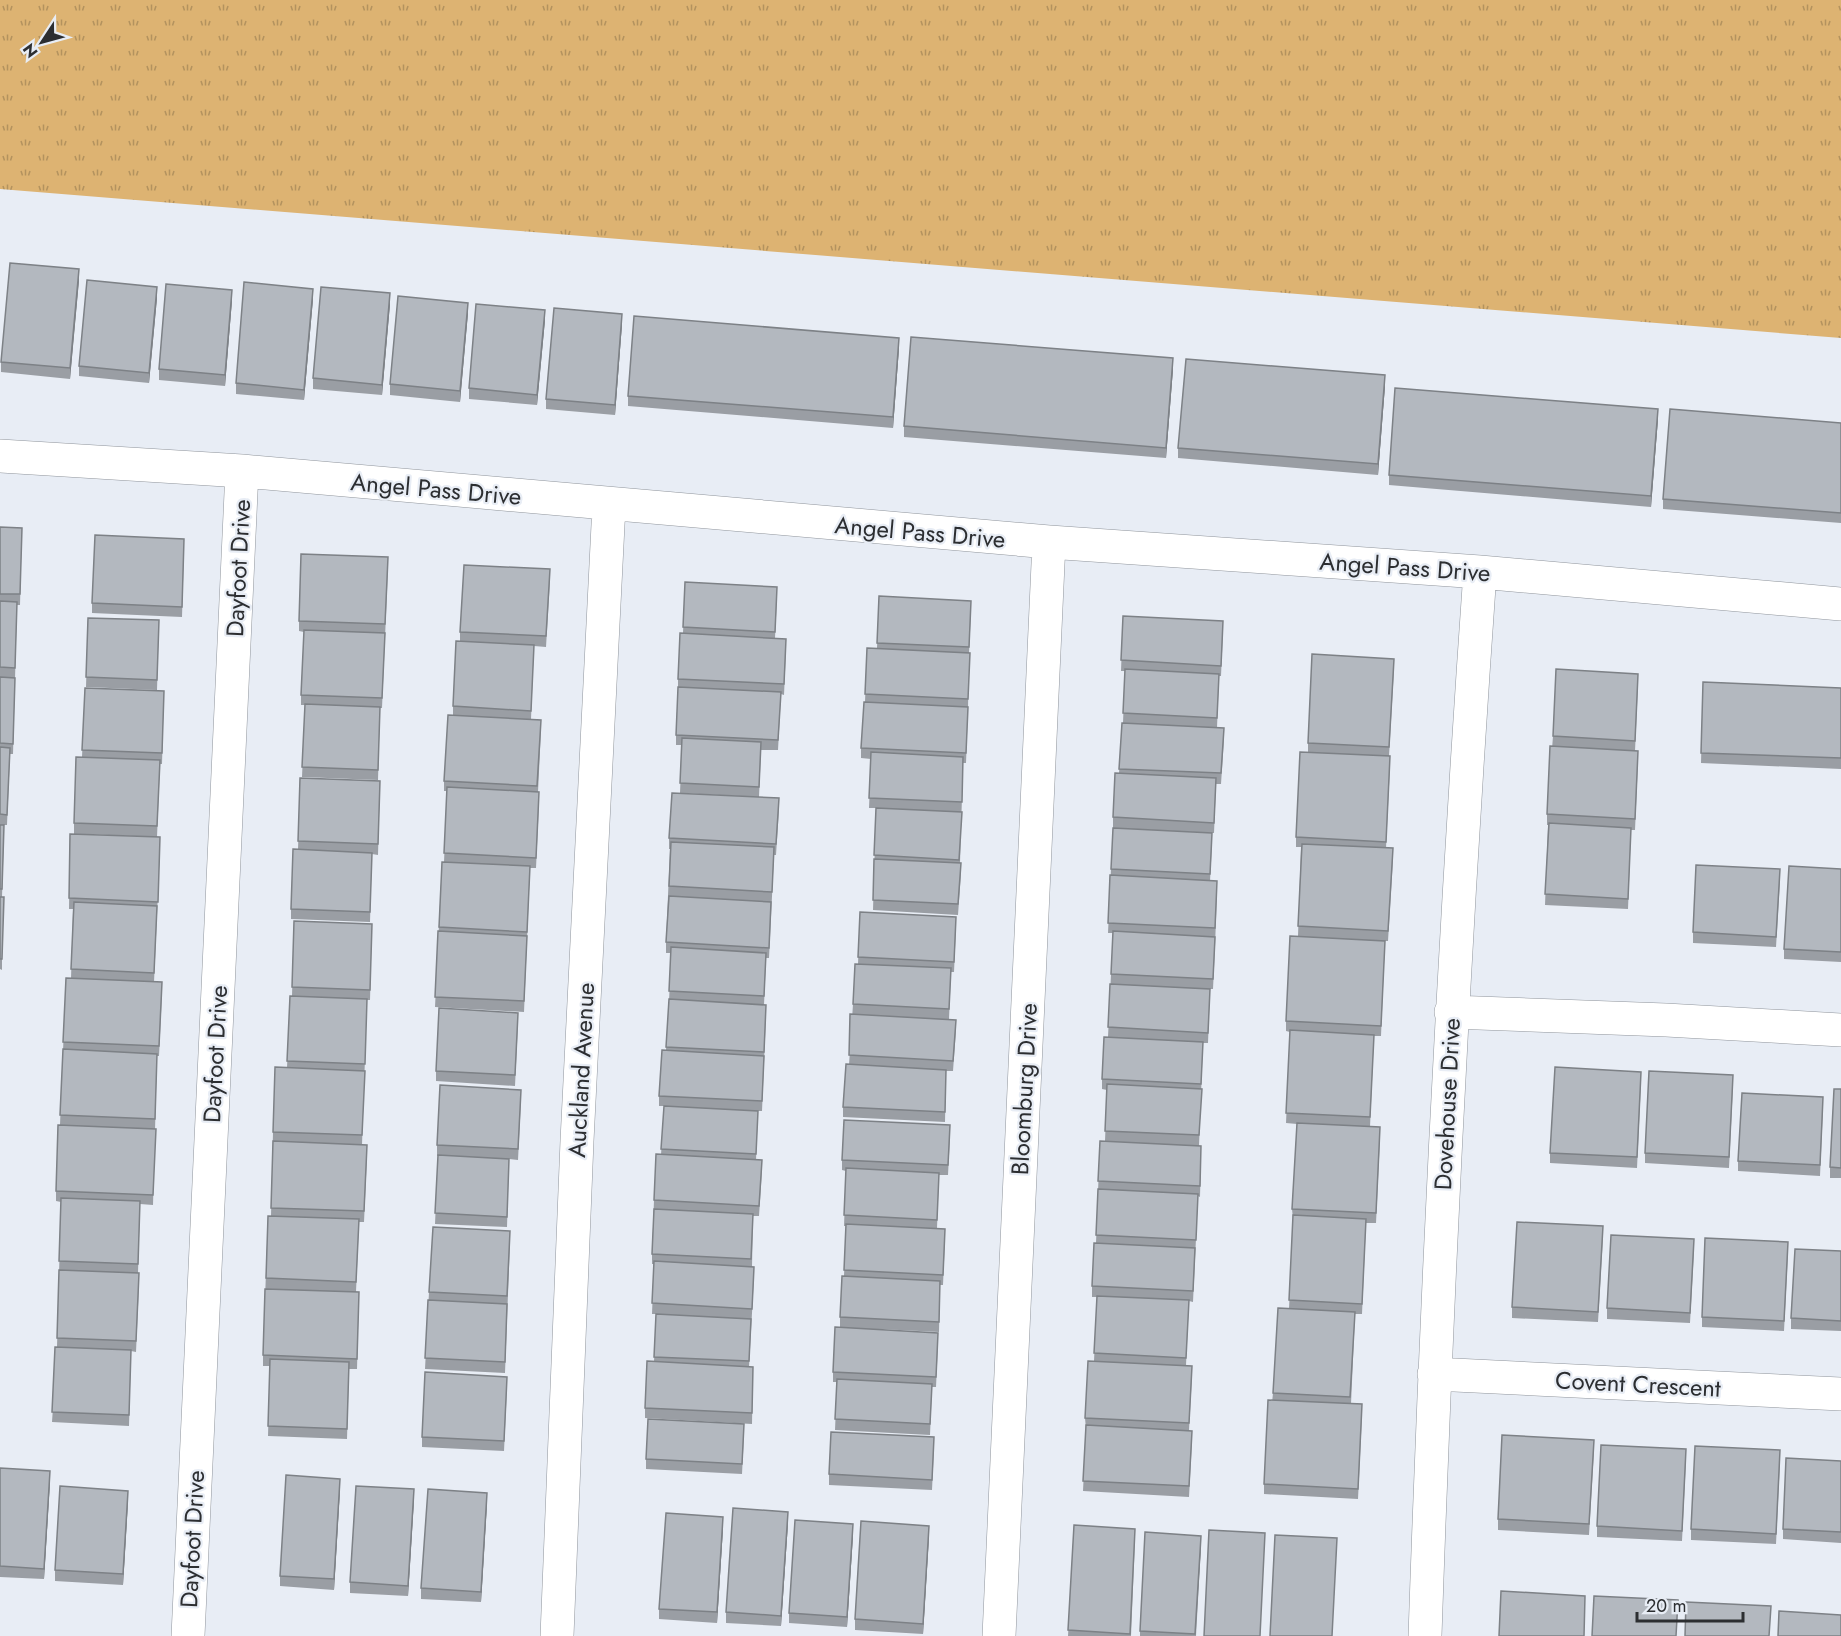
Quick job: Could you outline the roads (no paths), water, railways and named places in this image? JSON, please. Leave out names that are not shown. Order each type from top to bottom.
[{"type":"street","name":"Angel Pass Drive","points":[[0,456],[242,471],[1049,543],[1480,572],[1841,604]]},
{"type":"street","name":"Dayfoot Drive","points":[[188,1636],[242,471]]},
{"type":"street","name":"Auckland Avenue","points":[[557,1636],[576,1153],[609,505]]},
{"type":"street","name":"Bloomburg Drive","points":[[999,1636],[1049,543]]},
{"type":"street","name":"Dovehouse Drive","points":[[1425,1636],[1434,1374],[1451,1012],[1480,572]]},
{"type":"street","points":[[1451,1012],[1666,1020],[1841,1030]]},
{"type":"street","name":"Covent Crescent","points":[[1434,1374],[1841,1394]]}]
